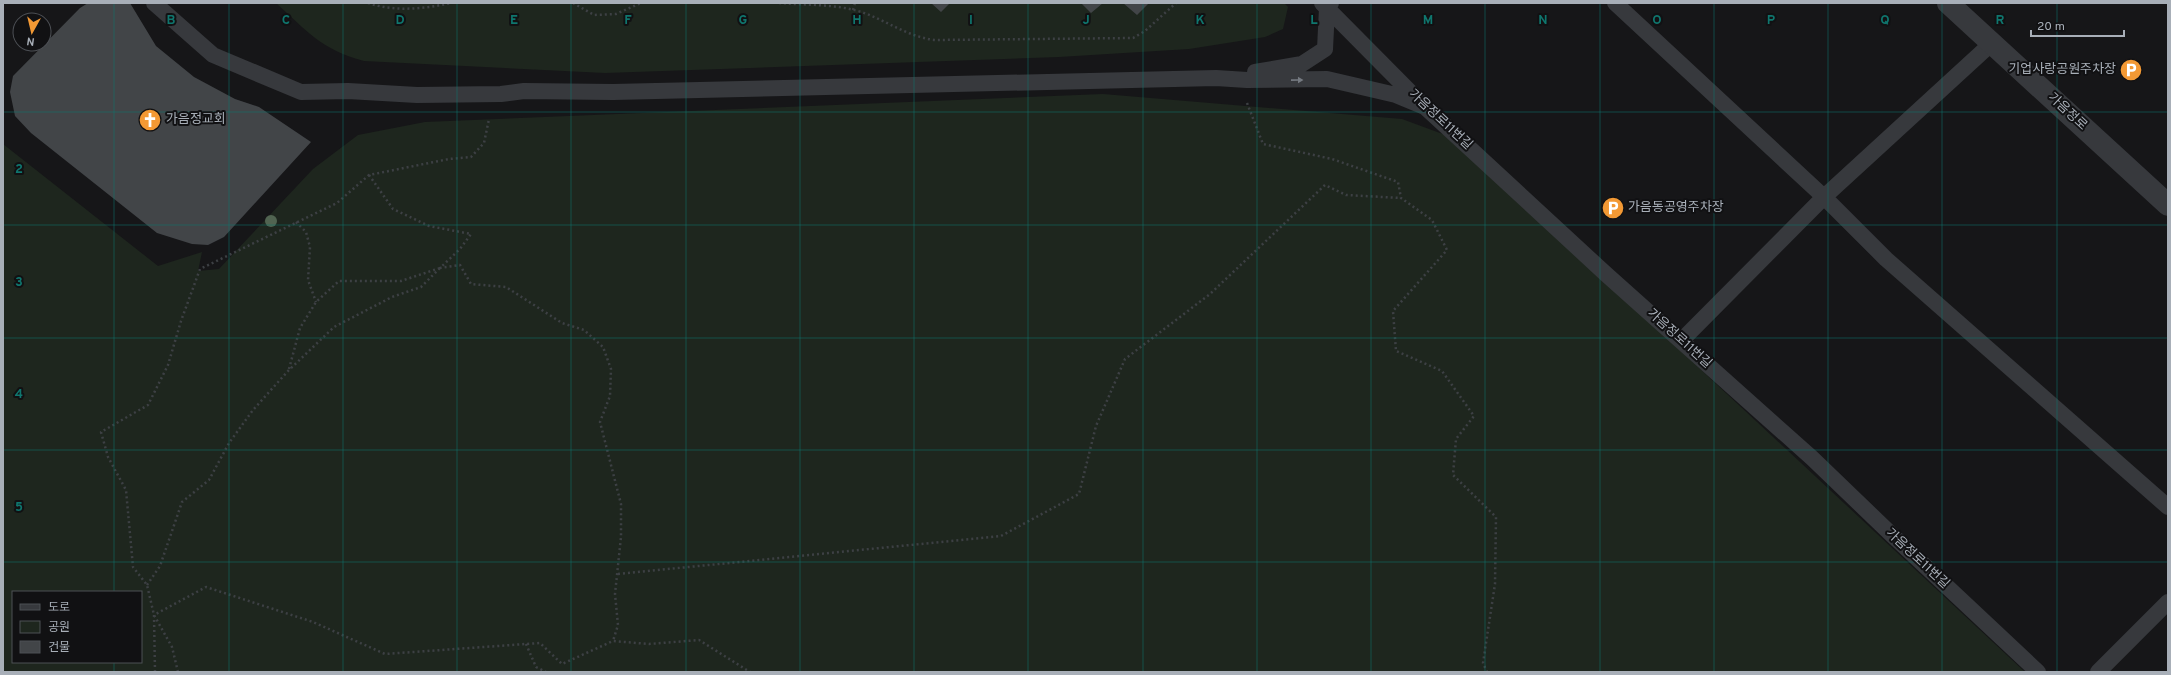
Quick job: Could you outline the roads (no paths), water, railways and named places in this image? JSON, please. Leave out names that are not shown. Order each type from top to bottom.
[{"type":"street","name":"가음정로","points":[[1948,3],[2168,205]]},
{"type":"lane","points":[[154,3],[213,55],[301,92],[348,91],[417,95],[501,94],[524,91],[621,92],[1216,78],[1238,80],[1327,79],[1396,95],[1425,108]]},
{"type":"lane","points":[[1615,3],[1824,197],[1886,259],[2168,507]]},
{"type":"lane","points":[[1216,78],[1302,64],[1325,49],[1327,5]]},
{"type":"lane","name":"가음정로11번길","points":[[1327,5],[1425,108],[1812,458],[2038,672]]},
{"type":"lane","points":[[1681,341],[1824,197],[1992,43]]},
{"type":"lane","points":[[2098,672],[2168,602]]},
{"type":"place","name":"기업사랑공원주차장","points":[[2131,70]]},
{"type":"place","name":"가음정교회","points":[[150,120]]},
{"type":"place","name":"가음동공영주차장","points":[[1613,208]]}]
